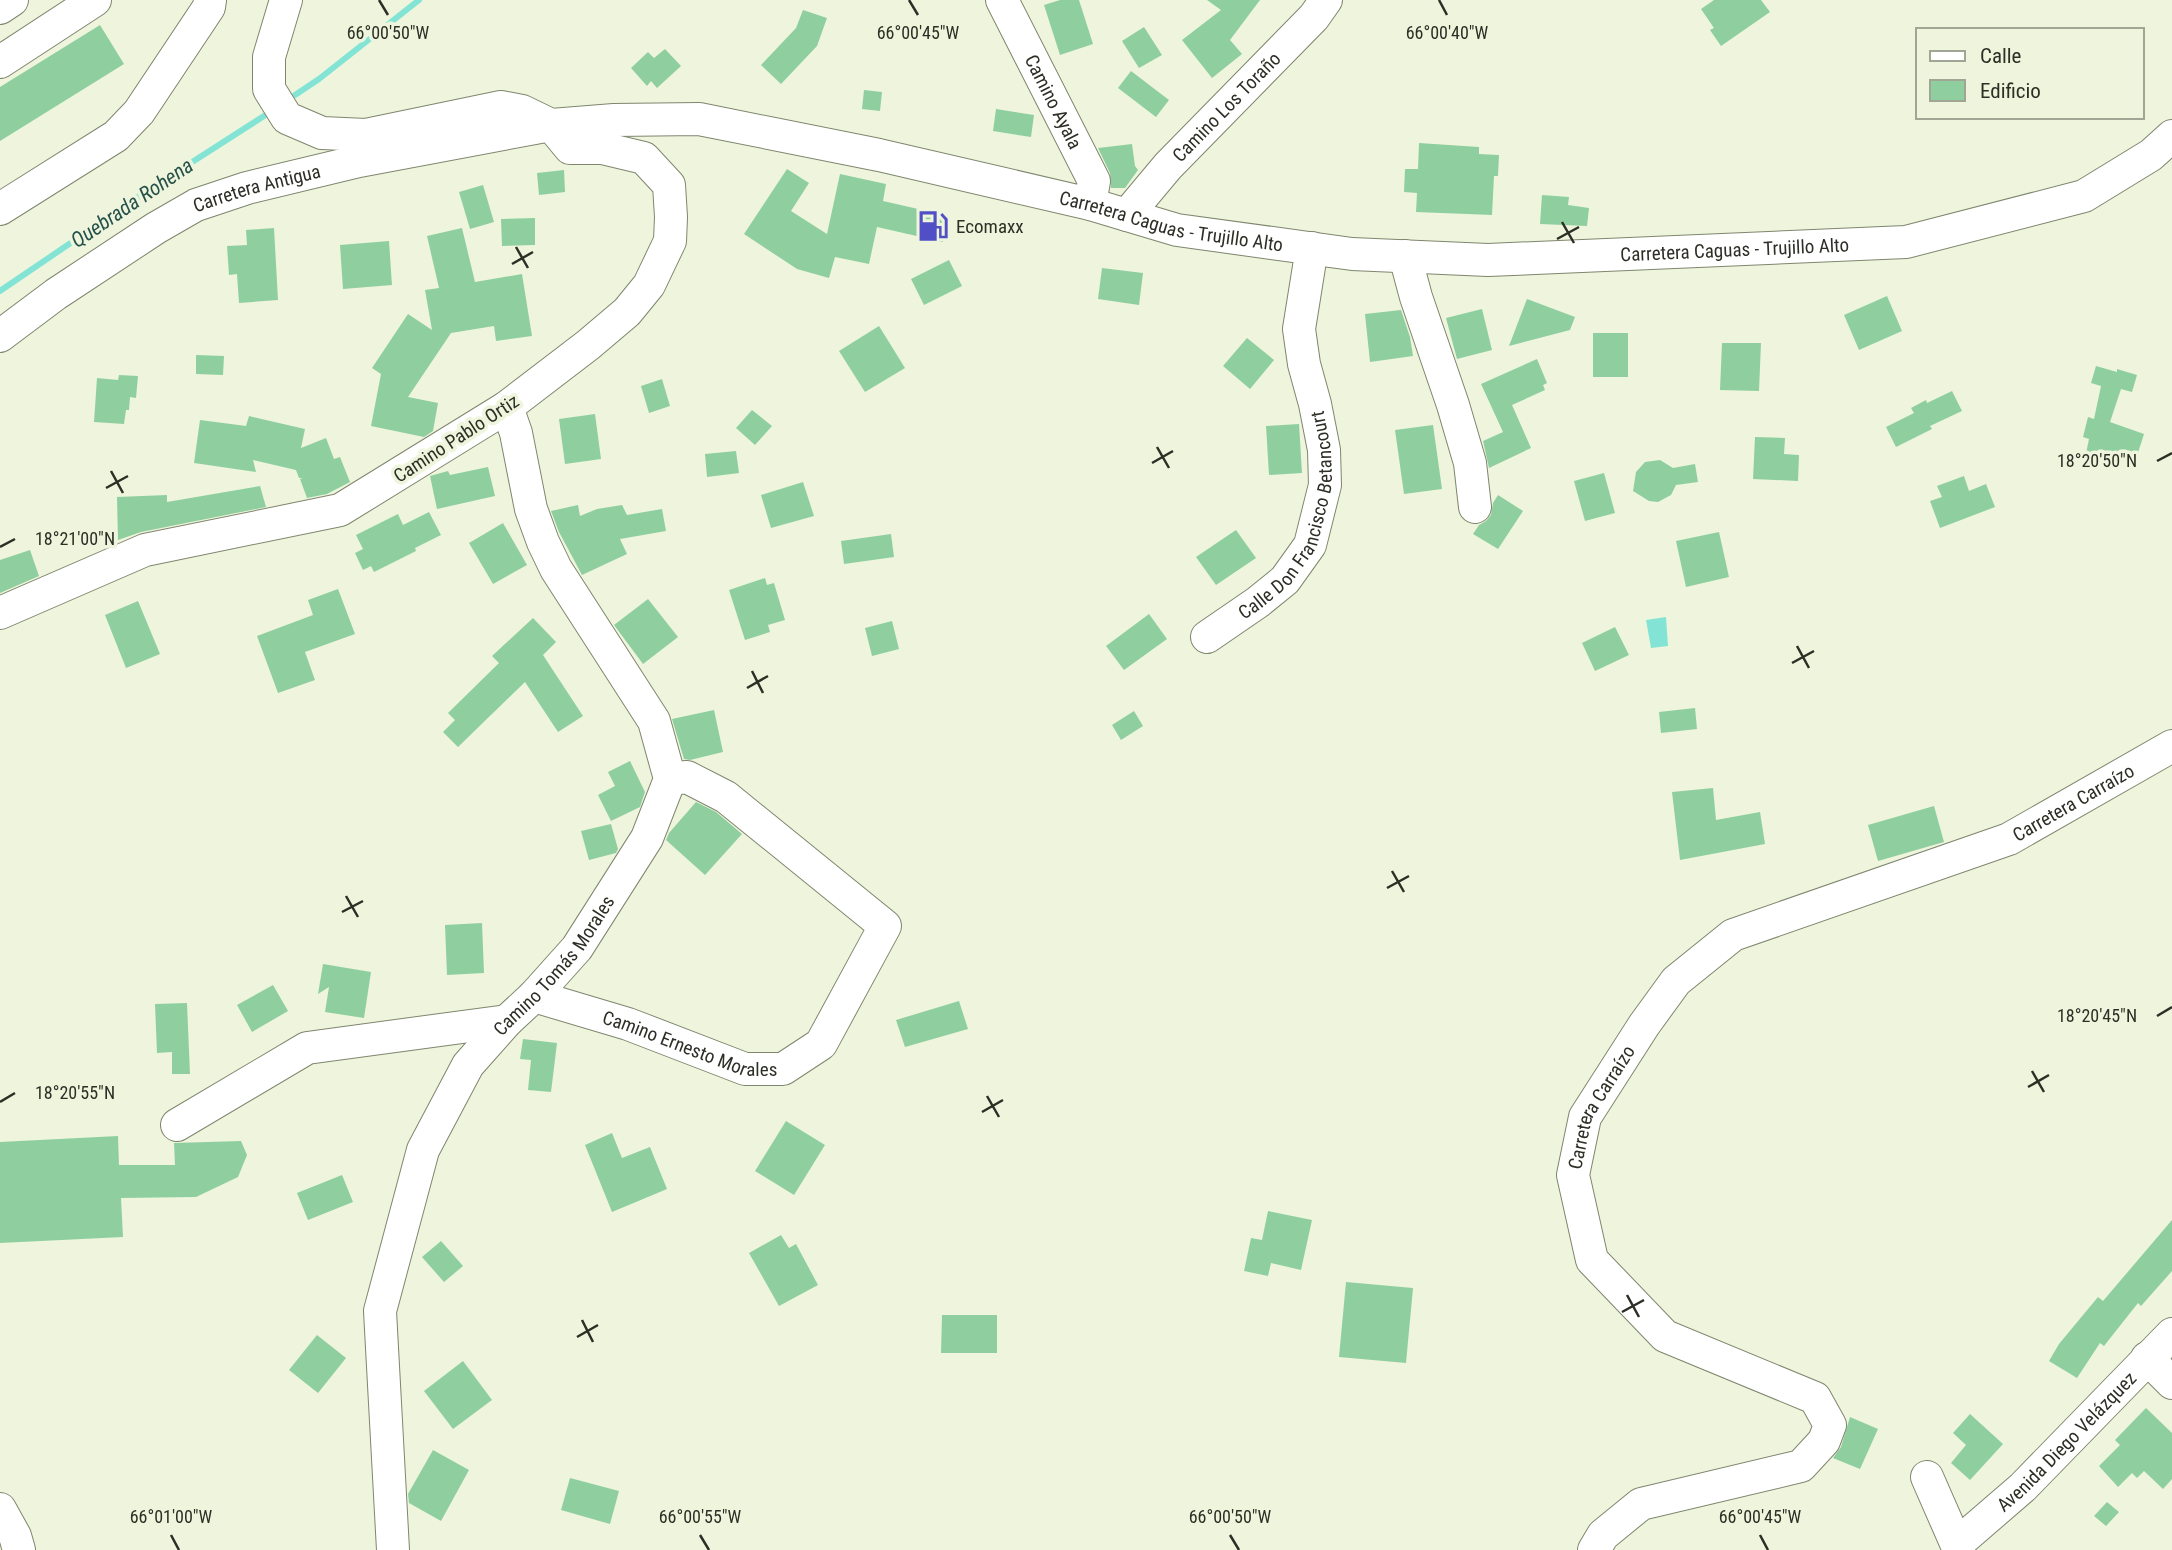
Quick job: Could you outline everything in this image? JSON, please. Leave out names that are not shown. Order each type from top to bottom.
[{"type":"street","points":[[0,8],[12,0]]},
{"type":"street","points":[[0,62],[95,0]]},
{"type":"street","points":[[0,209],[116,136],[139,112],[209,7],[210,0]]},
{"type":"street","name":"Carretera Caguas - Trujillo Alto","points":[[286,0],[269,57],[269,89],[287,118],[322,133],[366,135],[501,107],[522,111],[551,125],[614,120],[699,119],[879,155],[1090,204],[1177,230],[1352,254],[1488,260],[1906,243],[2084,196],[2151,155],[2172,136]]},
{"type":"street","name":"Camino Ayala","points":[[1002,0],[1094,181],[1090,204]]},
{"type":"street","name":"Camino Los Toraño","points":[[1127,215],[1168,166],[1314,17],[1326,0]]},
{"type":"street","name":"Carretera Antigua","points":[[0,337],[56,294],[196,205],[247,188],[359,161],[551,125]]},
{"type":"street","name":"Camino Pablo Ortiz","points":[[0,613],[145,550],[340,510],[507,407],[627,312],[649,285],[670,241],[669,185],[644,158],[602,148],[570,148],[551,125]]},
{"type":"street","name":"Calle Don Francisco Betancourt","points":[[1207,637],[1286,580],[1310,545],[1325,485],[1324,450],[1304,364],[1299,329],[1312,248]]},
{"type":"street","points":[[1405,256],[1470,463],[1475,507]]},
{"type":"street","points":[[507,407],[516,433],[531,509],[543,542],[556,569],[654,721],[670,779]]},
{"type":"street","name":"Carretera Carraízo","points":[[1594,1550],[1603,1535],[1641,1504],[1801,1466],[1824,1441],[1830,1425],[1815,1398],[1665,1336],[1592,1260],[1573,1175],[1585,1116],[1668,992],[1676,981],[1734,934],[2009,839],[2172,746]]},
{"type":"street","name":"Camino Ernesto Morales","points":[[534,996],[628,1024],[745,1069],[783,1069],[821,1044],[885,926],[726,797],[687,777],[670,779]]},
{"type":"street","name":"Camino Tomás Morales","points":[[393,1550],[380,1311],[423,1150],[468,1065],[577,948],[647,838],[670,779]]},
{"type":"street","points":[[177,1125],[307,1048],[507,1021]]},
{"type":"street","name":"Avenida Diego Velázquez","points":[[1958,1547],[2023,1487],[2172,1334]]},
{"type":"street","points":[[2147,1358],[2172,1383]]},
{"type":"street","points":[[1927,1477],[1958,1547]]},
{"type":"street","points":[[0,1509],[15,1536],[19,1550]]},
{"type":"water","points":[[1666,617],[1668,646],[1651,648],[1646,620]]},
{"type":"building","points":[[1060,0],[1079,0],[1093,44],[1060,55],[1044,5]]},
{"type":"building","points":[[1207,0],[1260,0],[1230,40],[1242,54],[1212,78],[1182,40],[1221,10]]},
{"type":"building","points":[[1714,0],[1761,0],[1770,12],[1721,46],[1710,30],[1714,28],[1701,9]]},
{"type":"building","points":[[803,10],[827,18],[817,46],[781,84],[761,65],[796,28]]},
{"type":"building","points":[[100,25],[124,64],[0,141],[0,87]]},
{"type":"building","points":[[1144,27],[1162,55],[1139,68],[1122,41]]},
{"type":"building","points":[[665,49],[681,66],[657,88],[651,81],[647,86],[631,68],[648,52],[654,58]]},
{"type":"building","points":[[1131,71],[1169,100],[1156,117],[1118,88]]},
{"type":"building","points":[[864,90],[882,92],[880,111],[862,109]]},
{"type":"building","points":[[996,109],[1034,115],[1031,137],[993,131]]},
{"type":"building","points":[[1419,143],[1479,147],[1479,154],[1499,155],[1498,176],[1494,176],[1492,215],[1416,212],[1417,193],[1404,192],[1405,169],[1418,169]]},
{"type":"building","points":[[1132,144],[1138,170],[1125,188],[1111,188],[1110,173],[1098,148]]},
{"type":"building","points":[[787,169],[809,183],[791,211],[827,234],[840,174],[886,184],[883,201],[949,216],[943,242],[877,227],[869,264],[835,257],[829,278],[797,269],[744,234]]},
{"type":"building","points":[[564,170],[565,192],[539,195],[537,173]]},
{"type":"building","points":[[483,185],[494,222],[470,229],[459,192]]},
{"type":"building","points":[[1542,195],[1569,197],[1568,205],[1589,208],[1587,226],[1540,224]]},
{"type":"building","points":[[535,218],[535,245],[502,246],[501,219]]},
{"type":"building","points":[[274,228],[278,300],[239,303],[237,274],[229,275],[227,246],[247,245],[246,230]]},
{"type":"building","points":[[462,228],[475,282],[522,274],[532,336],[496,341],[494,326],[451,333],[408,397],[438,403],[433,431],[424,437],[371,426],[381,374],[372,368],[408,314],[432,330],[425,290],[439,288],[427,236]]},
{"type":"building","points":[[389,241],[392,285],[343,289],[340,245]]},
{"type":"building","points":[[949,260],[962,286],[924,305],[911,279]]},
{"type":"building","points":[[1102,268],[1143,273],[1139,305],[1098,299]]},
{"type":"building","points":[[1887,296],[1902,331],[1859,350],[1844,315]]},
{"type":"building","points":[[1527,299],[1575,317],[1570,330],[1509,346]]},
{"type":"building","points":[[1482,309],[1492,350],[1457,359],[1446,318]]},
{"type":"building","points":[[1401,310],[1413,356],[1370,362],[1365,314]]},
{"type":"building","points":[[879,326],[905,368],[865,392],[839,351]]},
{"type":"building","points":[[1593,333],[1628,333],[1628,377],[1593,377]]},
{"type":"building","points":[[1247,338],[1274,360],[1250,389],[1223,366]]},
{"type":"building","points":[[1722,343],[1761,343],[1759,391],[1720,390]]},
{"type":"building","points":[[196,355],[224,356],[223,375],[196,374]]},
{"type":"building","points":[[1537,359],[1547,383],[1543,385],[1545,390],[1512,405],[1531,448],[1489,468],[1483,441],[1503,432],[1481,384]]},
{"type":"building","points":[[2096,366],[2137,375],[2132,392],[2121,389],[2110,422],[2144,434],[2135,462],[2100,450],[2095,466],[2084,463],[2089,439],[2083,437],[2088,417],[2094,419],[2101,386],[2091,383]]},
{"type":"building","points":[[119,375],[138,376],[136,398],[130,397],[124,424],[94,422],[97,378],[118,380]]},
{"type":"building","points":[[662,379],[670,406],[649,413],[641,386]]},
{"type":"building","points":[[1952,391],[1962,411],[1930,426],[1932,429],[1896,447],[1886,427],[1914,413],[1911,408]]},
{"type":"building","points":[[752,410],[772,426],[755,445],[736,428]]},
{"type":"building","points":[[595,414],[601,459],[565,464],[559,419]]},
{"type":"building","points":[[249,416],[305,429],[301,448],[326,438],[334,459],[340,457],[350,482],[327,494],[307,498],[300,479],[303,478],[299,478],[296,470],[253,460],[256,472],[194,463],[200,420],[246,426]]},
{"type":"building","points":[[1299,424],[1302,473],[1269,475],[1266,426]]},
{"type":"building","points":[[1433,425],[1442,489],[1404,494],[1395,430]]},
{"type":"building","points":[[1755,437],[1785,438],[1784,454],[1799,455],[1798,481],[1753,479]]},
{"type":"building","points":[[736,451],[739,473],[707,477],[705,454]]},
{"type":"building","points":[[1660,460],[1673,468],[1695,464],[1698,482],[1676,485],[1671,495],[1658,502],[1649,501],[1633,491],[1636,472],[1645,462]]},
{"type":"building","points":[[488,467],[495,496],[437,509],[430,476],[448,471],[450,475]]},
{"type":"building","points":[[1604,473],[1615,513],[1585,521],[1574,481]]},
{"type":"building","points":[[1964,476],[1969,491],[1986,484],[1995,507],[1940,528],[1930,501],[1942,497],[1937,486]]},
{"type":"building","points":[[803,482],[814,516],[771,528],[761,495]]},
{"type":"building","points":[[260,486],[266,507],[141,532],[118,540],[117,497],[167,495],[167,502]]},
{"type":"building","points":[[1498,495],[1523,511],[1498,549],[1473,534],[1491,515]]},
{"type":"building","points":[[578,505],[580,516],[597,509],[622,505],[627,515],[662,509],[666,531],[620,539],[627,554],[582,575],[551,511]]},
{"type":"building","points":[[429,512],[441,535],[374,572],[371,566],[363,570],[355,553],[363,549],[356,535],[398,514],[403,525]]},
{"type":"building","points":[[503,523],[527,565],[493,584],[469,543]]},
{"type":"building","points":[[1236,530],[1256,558],[1216,585],[1196,557]]},
{"type":"building","points":[[1719,532],[1729,577],[1686,587],[1676,541]]},
{"type":"building","points":[[891,534],[894,557],[844,564],[841,541]]},
{"type":"building","points":[[30,550],[39,576],[0,593],[0,560]]},
{"type":"building","points":[[765,578],[767,585],[774,583],[785,620],[768,625],[770,632],[745,640],[729,590]]},
{"type":"building","points":[[338,589],[355,634],[305,652],[315,680],[278,693],[257,636],[313,615],[308,600]]},
{"type":"building","points":[[648,599],[678,637],[643,664],[614,625]]},
{"type":"building","points":[[138,601],[160,654],[126,668],[105,615]]},
{"type":"building","points":[[1149,614],[1167,639],[1124,670],[1106,646]]},
{"type":"building","points":[[533,618],[556,642],[543,655],[583,716],[558,732],[525,682],[458,747],[443,732],[455,720],[448,713],[499,663],[492,656]]},
{"type":"building","points":[[892,621],[899,649],[872,656],[865,628]]},
{"type":"building","points":[[1615,627],[1629,655],[1595,671],[1582,643]]},
{"type":"building","points":[[1695,708],[1697,729],[1661,733],[1659,712]]},
{"type":"building","points":[[714,710],[723,752],[684,759],[672,719]]},
{"type":"building","points":[[1134,711],[1143,726],[1121,740],[1112,725]]},
{"type":"building","points":[[630,761],[645,792],[640,807],[611,821],[598,795],[615,786],[608,772]]},
{"type":"building","points":[[1713,788],[1716,820],[1760,812],[1765,844],[1680,860],[1672,792]]},
{"type":"building","points":[[696,802],[716,812],[742,834],[705,875],[666,840]]},
{"type":"building","points":[[1934,806],[1944,842],[1878,861],[1868,825]]},
{"type":"building","points":[[611,824],[618,849],[616,853],[589,860],[581,831]]},
{"type":"building","points":[[482,923],[484,973],[447,975],[445,925]]},
{"type":"building","points":[[323,964],[371,972],[364,1018],[325,1012],[329,987],[318,994]]},
{"type":"building","points":[[273,985],[288,1011],[252,1032],[237,1005]]},
{"type":"building","points":[[959,1001],[968,1029],[905,1047],[896,1020]]},
{"type":"building","points":[[187,1003],[190,1074],[172,1074],[172,1052],[157,1053],[155,1004]]},
{"type":"building","points":[[523,1039],[557,1043],[551,1092],[528,1090],[531,1060],[520,1059]]},
{"type":"building","points":[[786,1121],[825,1145],[794,1195],[755,1171]]},
{"type":"building","points":[[612,1133],[622,1158],[650,1147],[667,1189],[612,1212],[585,1145]]},
{"type":"building","points":[[118,1136],[119,1165],[175,1165],[174,1143],[241,1141],[247,1155],[238,1177],[196,1197],[121,1198],[123,1237],[0,1243],[0,1142]]},
{"type":"building","points":[[342,1175],[353,1202],[308,1220],[297,1193]]},
{"type":"building","points":[[1268,1211],[1312,1220],[1301,1270],[1271,1263],[1268,1276],[1244,1271],[1251,1238],[1262,1240]]},
{"type":"building","points":[[2172,1220],[2172,1271],[2141,1306],[2138,1303],[2104,1346],[2100,1343],[2077,1378],[2049,1361],[2059,1344],[2098,1297],[2103,1301]]},
{"type":"building","points":[[781,1235],[789,1248],[796,1244],[818,1285],[779,1306],[749,1253]]},
{"type":"building","points":[[441,1241],[463,1266],[444,1282],[422,1257]]},
{"type":"building","points":[[1346,1282],[1413,1288],[1406,1363],[1339,1357]]},
{"type":"building","points":[[942,1315],[997,1315],[997,1353],[941,1353]]},
{"type":"building","points":[[317,1335],[346,1358],[318,1393],[289,1370]]},
{"type":"building","points":[[463,1361],[492,1400],[453,1429],[424,1391]]},
{"type":"building","points":[[2146,1408],[2172,1433],[2172,1479],[2163,1489],[2144,1471],[2137,1478],[2132,1473],[2118,1487],[2099,1466],[2120,1445],[2115,1440]]},
{"type":"building","points":[[1970,1414],[2003,1444],[1970,1480],[1951,1463],[1966,1445],[1953,1433]]},
{"type":"building","points":[[1850,1417],[1878,1429],[1860,1469],[1833,1458],[1841,1447]]},
{"type":"building","points":[[433,1450],[469,1470],[441,1521],[409,1503],[408,1494]]},
{"type":"building","points":[[570,1478],[619,1491],[610,1524],[561,1510]]},
{"type":"building","points":[[2107,1502],[2119,1512],[2106,1526],[2094,1516]]},
{"type":"waterway","name":"Quebrada Rohena","points":[[295,95],[419,0]]},
{"type":"waterway","name":"Quebrada Rohena","points":[[0,291],[147,191],[264,116]]},
{"type":"place","name":"Ecomaxx","points":[[933,226]]}]
